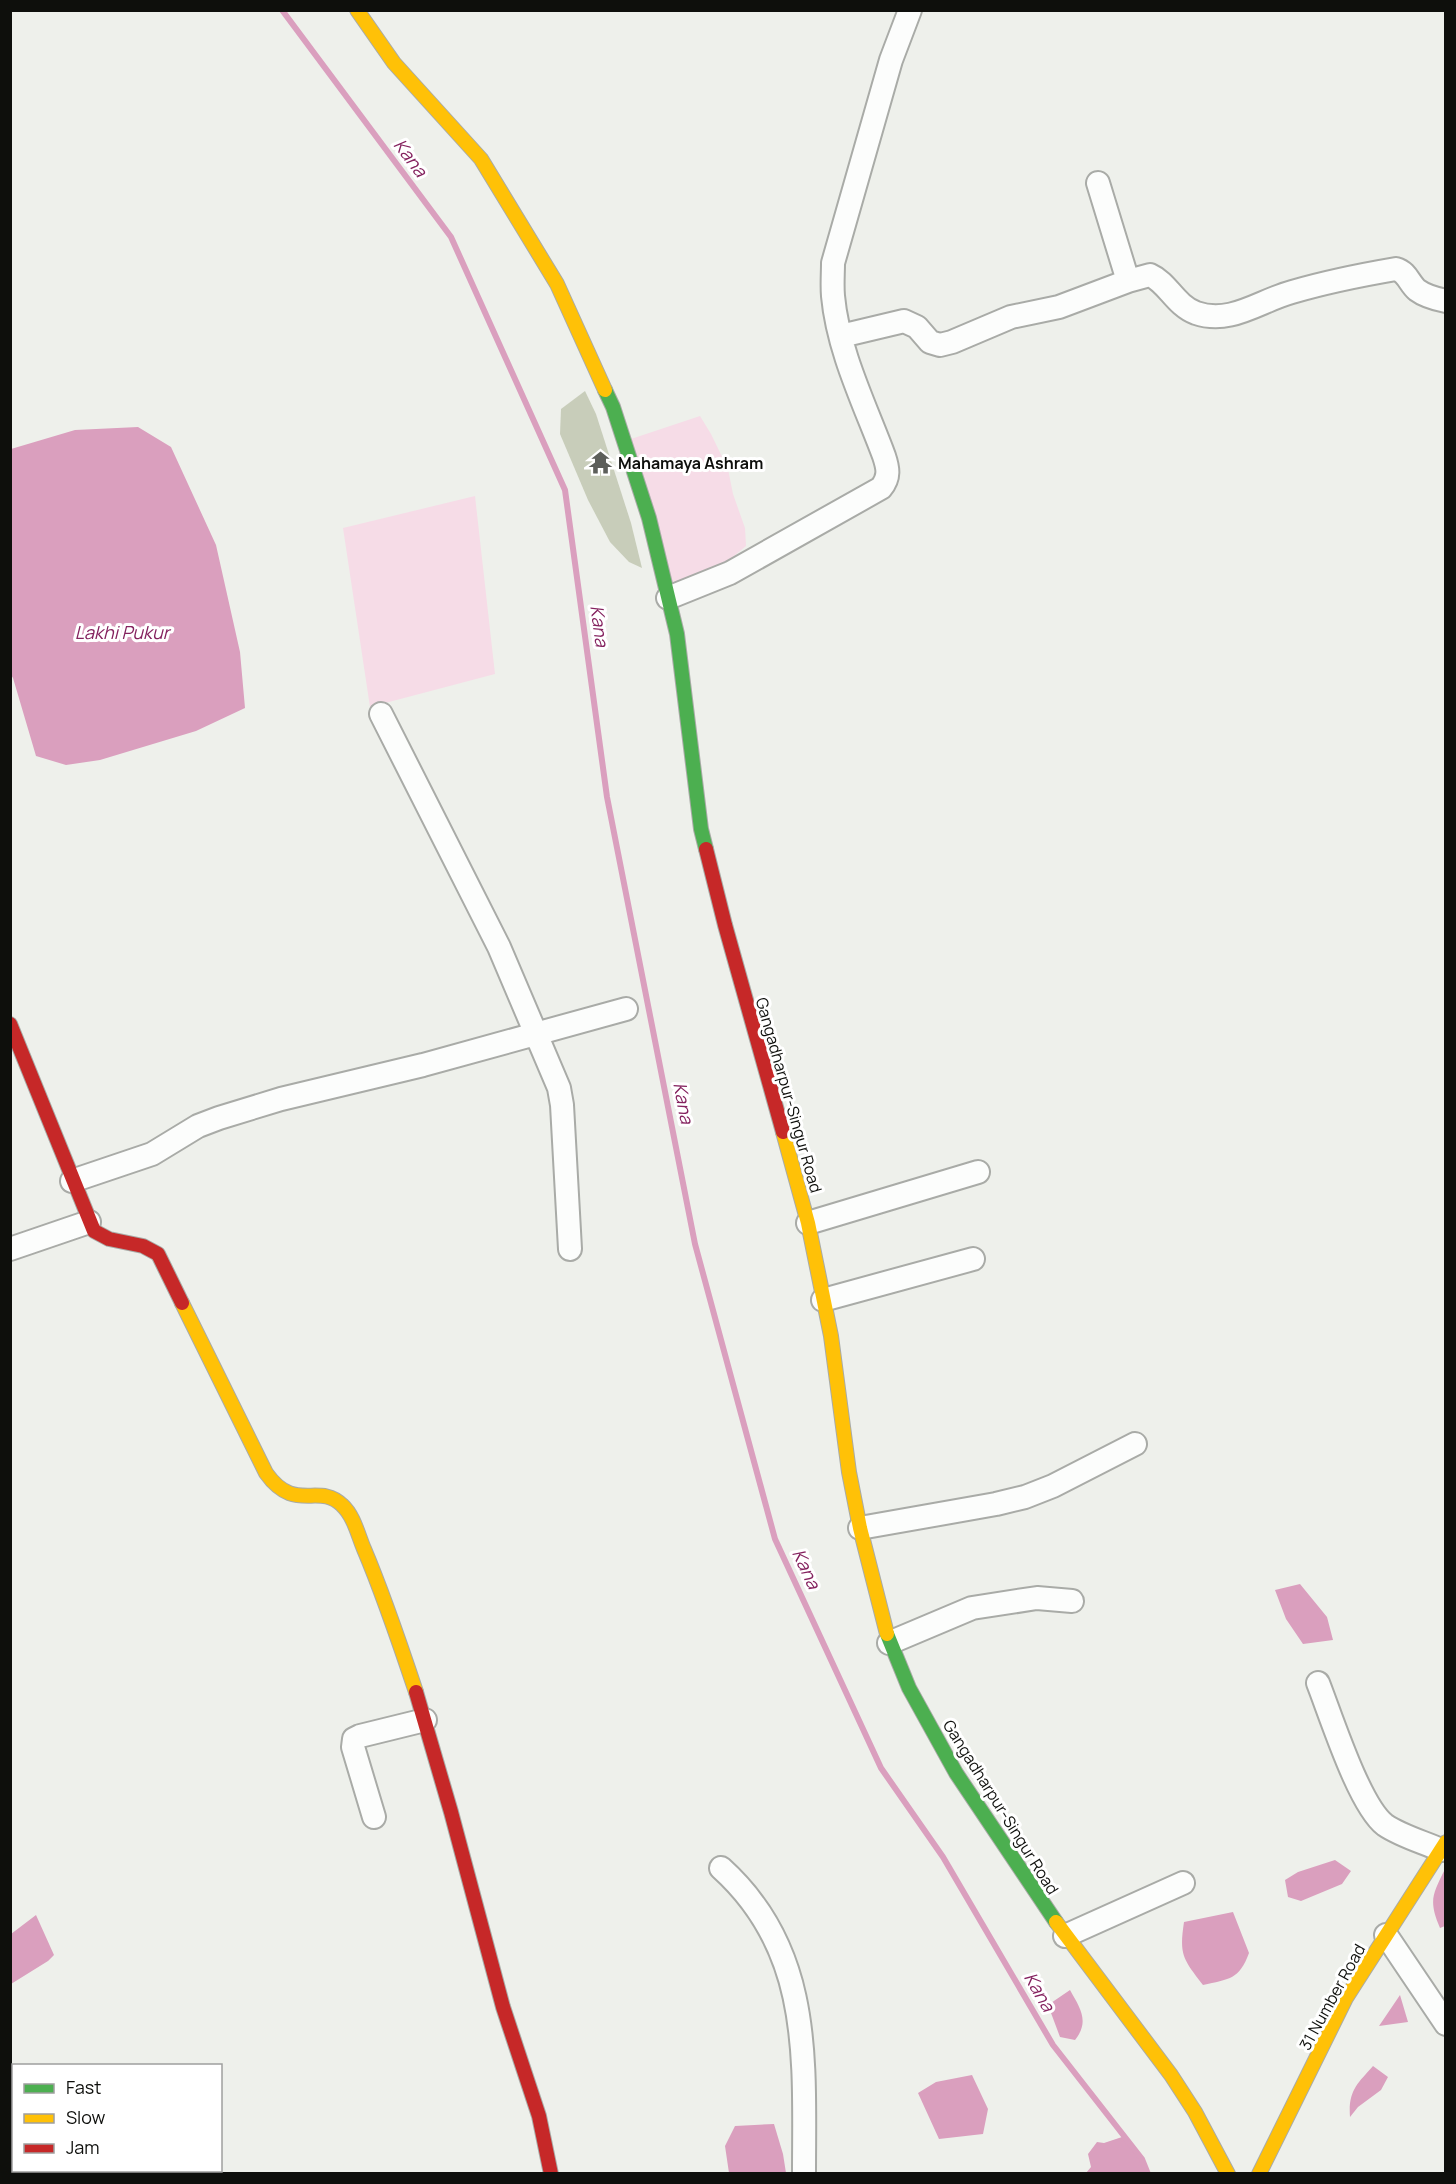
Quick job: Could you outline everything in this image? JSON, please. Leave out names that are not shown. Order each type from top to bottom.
[{"type":"street","name":"Gangadharpur-Singur Road","points":[[357,10],[394,63],[481,159],[557,284],[613,407],[649,518],[677,634],[701,829],[724,925],[808,1223],[831,1336],[849,1472],[860,1528],[889,1643],[909,1688],[956,1773],[1065,1936],[1171,2075],[1195,2112],[1228,2174]]},
{"type":"street","points":[[668,598],[730,573],[786,543],[881,488],[886,481],[888,468],[841,336],[833,295],[833,263],[891,60],[910,10]]},
{"type":"street","points":[[1098,183],[1128,280]]},
{"type":"street","points":[[841,336],[904,321],[917,327],[930,342],[940,345],[1011,317],[1059,307],[1128,280],[1150,275],[1182,305],[1194,312],[1212,317],[1237,314],[1289,292],[1396,269],[1403,272],[1415,289],[1422,294],[1446,302]]},
{"type":"street","points":[[381,714],[499,947],[554,1074],[562,1105],[570,1249]]},
{"type":"street","points":[[72,1181],[152,1154],[198,1126],[229,1115],[281,1099],[423,1065],[626,1009]]},
{"type":"street","points":[[10,1024],[94,1231],[99,1235],[145,1246],[158,1254],[266,1473],[276,1488],[292,1495],[337,1501],[347,1510],[362,1541],[425,1720],[460,1841],[499,1994],[539,2115],[551,2174]]},
{"type":"street","points":[[808,1223],[978,1172]]},
{"type":"street","points":[[10,1249],[89,1222]]},
{"type":"street","points":[[823,1300],[973,1259]]},
{"type":"street","points":[[860,1528],[1025,1497],[1053,1486],[1136,1444]]},
{"type":"street","points":[[889,1643],[972,1608],[1037,1598],[1072,1600]]},
{"type":"street","points":[[1318,1683],[1350,1767],[1368,1806],[1376,1816],[1393,1829],[1443,1846]]},
{"type":"street","points":[[374,1817],[353,1747],[354,1739],[425,1720]]},
{"type":"street","name":"31 Number Road","points":[[1259,2174],[1346,1998],[1443,1846]]},
{"type":"street","points":[[721,1868],[741,1886],[771,1930],[791,1978],[802,2040],[805,2095],[804,2174]]},
{"type":"street","points":[[1065,1936],[1184,1883]]},
{"type":"street","points":[[1386,1935],[1446,2025]]},
{"type":"shaded area","points":[[700,416],[728,469],[733,494],[745,528],[746,546],[709,577],[673,589],[631,439]]},
{"type":"shaded area","points":[[475,496],[495,674],[370,707],[343,528]]},
{"type":"water","name":"Lakhi Pukur","points":[[138,427],[171,447],[216,545],[240,652],[245,708],[196,731],[100,760],[66,765],[36,756],[11,675],[11,449],[75,430]]},
{"type":"water","points":[[1300,1584],[1327,1617],[1333,1640],[1303,1644],[1286,1619],[1275,1590]]},
{"type":"water","points":[[1335,1860],[1351,1871],[1342,1884],[1301,1901],[1288,1897],[1285,1880],[1298,1872]]},
{"type":"water","points":[[1445,1869],[1445,1926],[1440,1928],[1433,1904],[1437,1885]]},
{"type":"water","points":[[1233,1912],[1249,1953],[1241,1969],[1232,1977],[1203,1985],[1184,1956],[1182,1942],[1184,1922]]},
{"type":"water","points":[[36,1915],[54,1955],[11,1984],[11,1934]]},
{"type":"water","points":[[1070,1990],[1080,2009],[1083,2021],[1080,2033],[1075,2040],[1060,2037],[1048,2005]]},
{"type":"water","points":[[1400,1995],[1408,2022],[1379,2026]]},
{"type":"water","points":[[1373,2066],[1388,2077],[1381,2090],[1358,2107],[1350,2117],[1352,2094],[1358,2083]]},
{"type":"water","points":[[972,2075],[988,2109],[983,2134],[939,2139],[918,2093],[936,2082]]},
{"type":"water","points":[[774,2124],[786,2173],[729,2173],[725,2146],[735,2126]]},
{"type":"water","points":[[1122,2137],[1141,2160],[1146,2173],[1086,2173],[1091,2167],[1088,2154],[1097,2142],[1104,2143]]},
{"type":"building","name":"Mahamaya Ashram","points":[[585,391],[596,414],[631,523],[642,568],[629,562],[610,542],[588,500],[560,434],[561,409]]},
{"type":"waterway","name":"Kana","points":[[282,10],[451,237],[565,490],[607,797],[695,1244],[775,1539],[881,1768],[943,1857],[1053,2045],[1142,2159],[1148,2174]]},
{"type":"traffic: fast","points":[[605,390],[613,407],[649,518],[677,634],[701,829],[706,849]]},
{"type":"traffic: fast","points":[[887,1634],[909,1688],[956,1773],[1056,1922]]},
{"type":"traffic: slow","points":[[357,10],[394,63],[481,159],[557,284],[605,390]]},
{"type":"traffic: slow","points":[[783,1132],[808,1223],[831,1336],[849,1472],[860,1528],[887,1634]]},
{"type":"traffic: slow","points":[[182,1303],[266,1473],[287,1492],[333,1499],[350,1515],[385,1602],[416,1692]]},
{"type":"traffic: slow","points":[[1259,2174],[1346,1998],[1446,1842]]},
{"type":"traffic: slow","points":[[1056,1922],[1171,2075],[1195,2112],[1228,2174]]},
{"type":"traffic: jam","points":[[706,849],[783,1132]]},
{"type":"traffic: jam","points":[[10,1024],[94,1231],[109,1239],[143,1246],[158,1254],[182,1303]]},
{"type":"traffic: jam","points":[[416,1692],[503,2007],[539,2116],[551,2174]]},
{"type":"place","name":"Mahamaya Ashram","points":[[600,463]]}]
